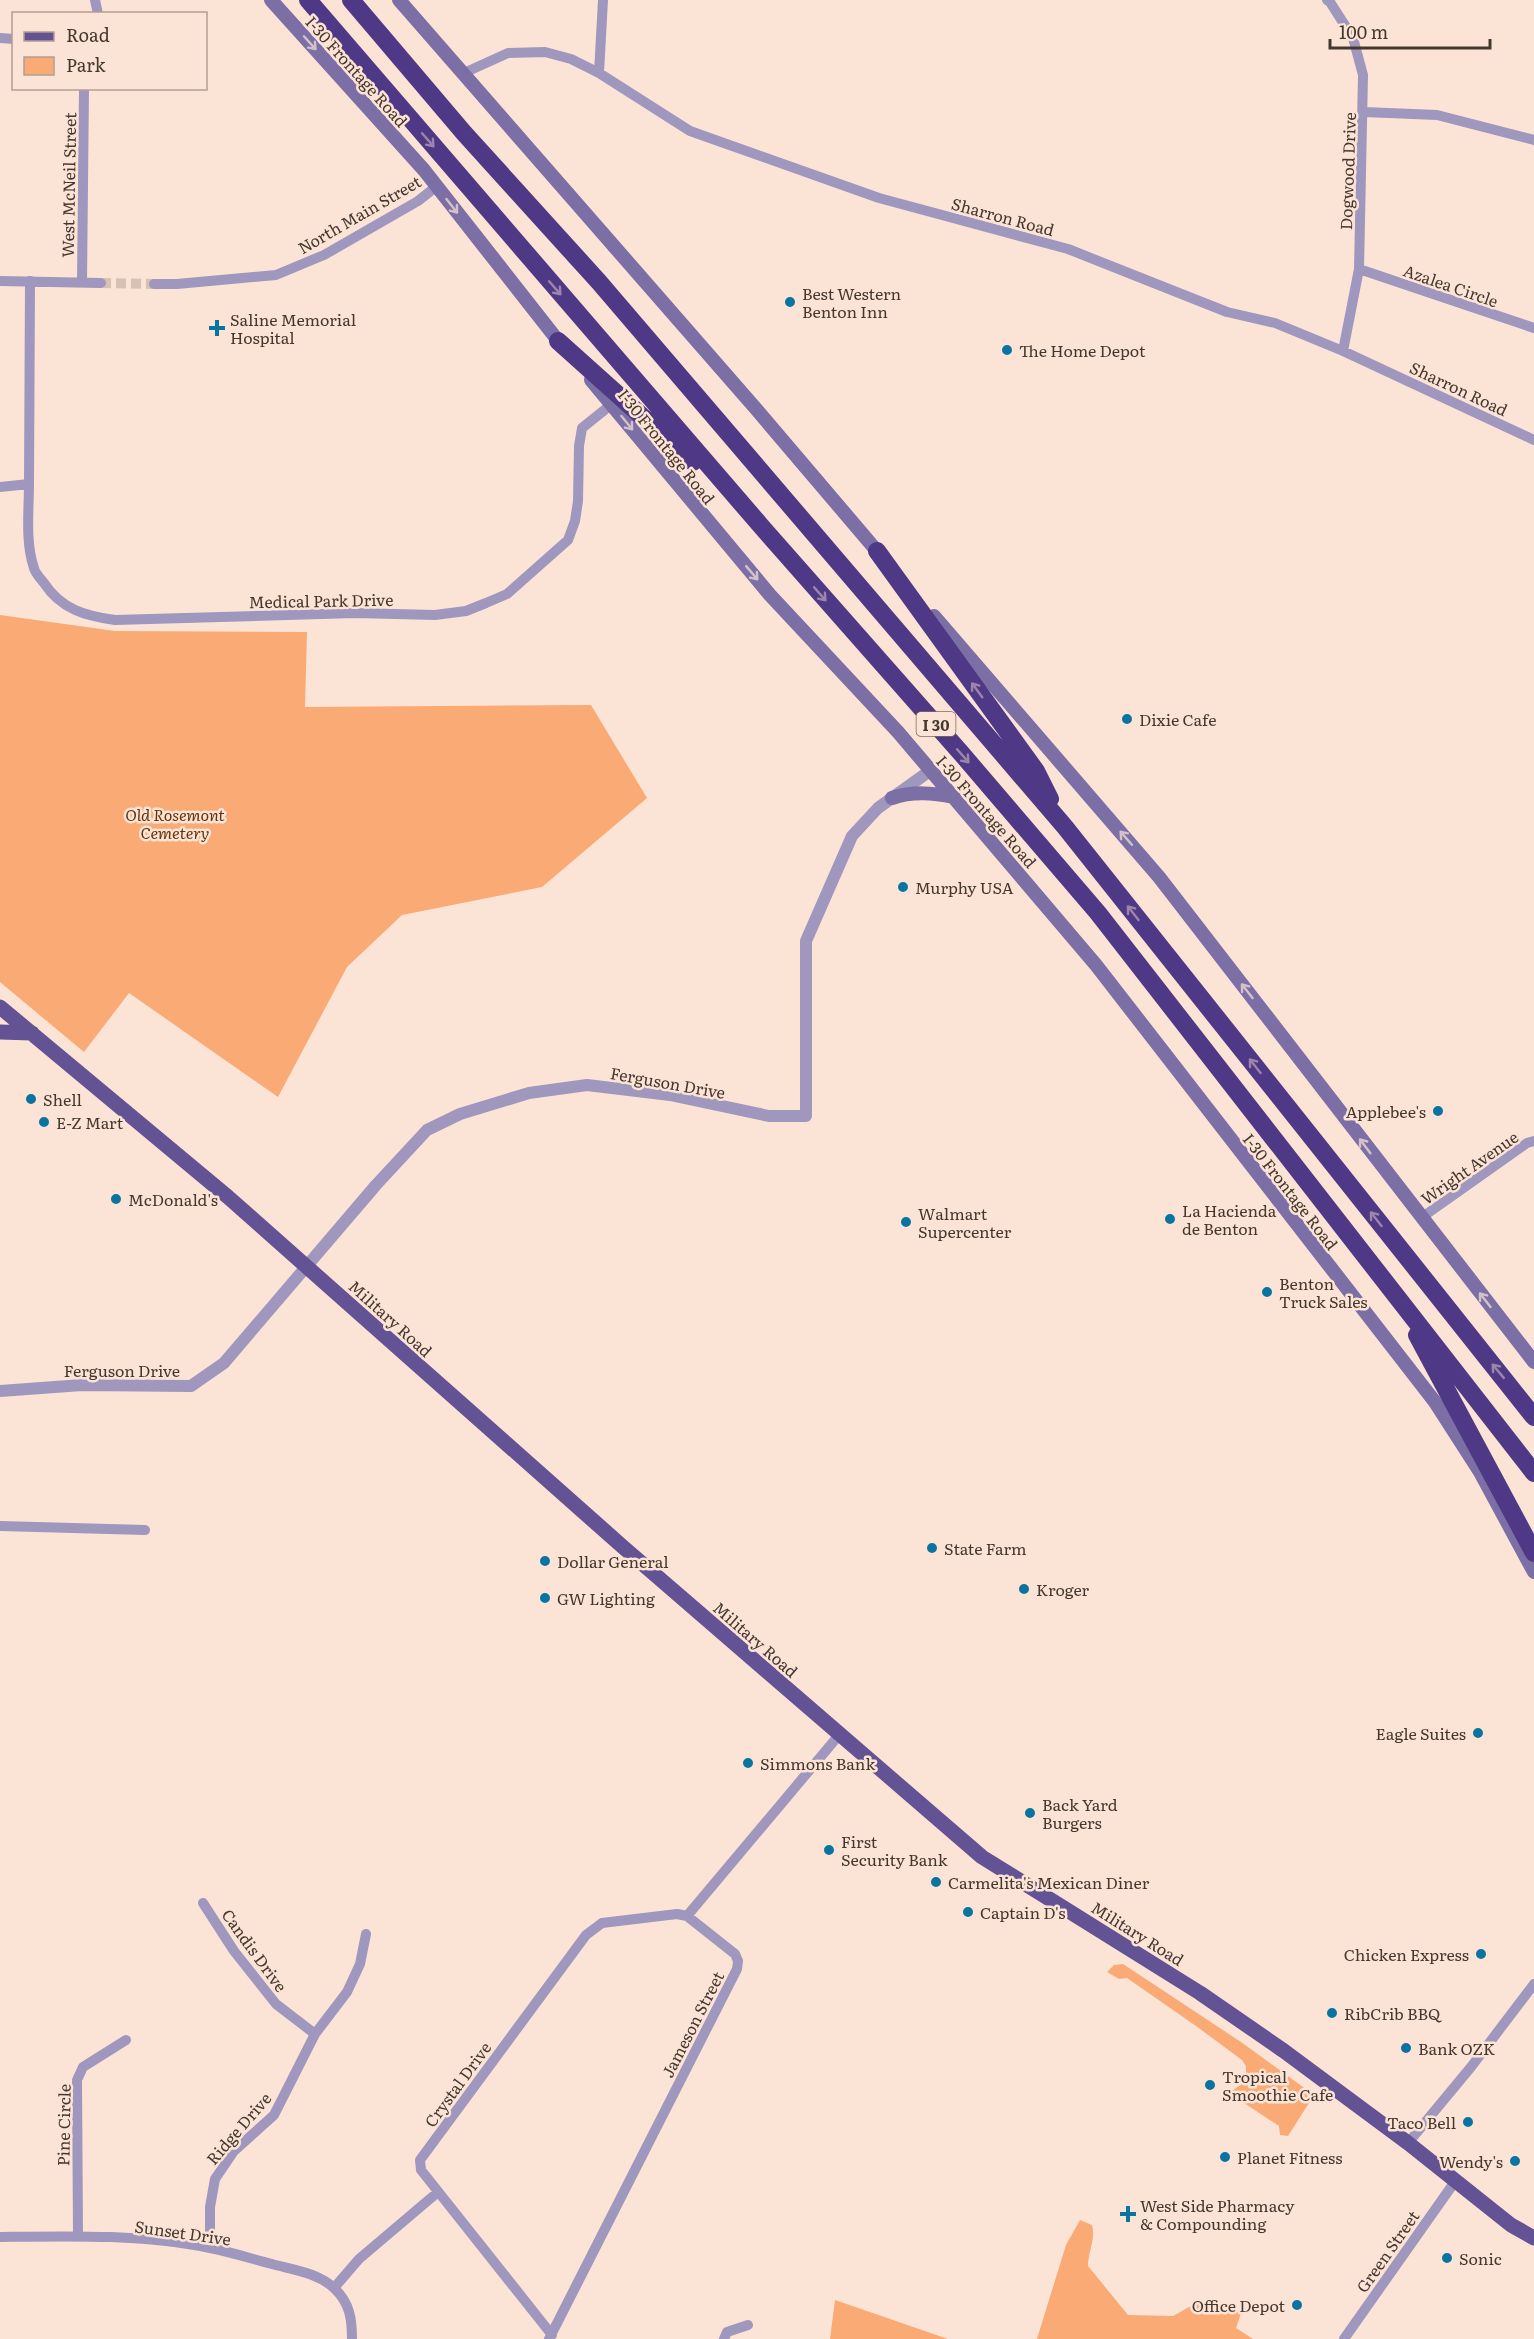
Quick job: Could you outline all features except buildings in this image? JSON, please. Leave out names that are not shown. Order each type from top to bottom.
[{"type":"highway","name":"I 30","points":[[308,0],[1098,913],[1534,1473]]},
{"type":"highway","name":"I 30","points":[[351,0],[464,133],[599,282],[1065,827],[1534,1417]]},
{"type":"highway","points":[[558,340],[747,510]]},
{"type":"highway","points":[[877,551],[1036,771],[1065,827]]},
{"type":"highway","points":[[1392,1288],[1534,1553]]},
{"type":"main road","name":"I-30 Frontage Road","points":[[271,0],[437,186],[558,340],[770,595],[898,732],[1096,965],[1435,1402],[1480,1472],[1534,1572]]},
{"type":"main road","points":[[399,0],[1153,869],[1534,1362]]},
{"type":"main road","points":[[892,798],[919,793],[936,793],[954,797]]},
{"type":"main road","name":"Military Road","points":[[0,1007],[306,1265],[838,1735],[982,1857],[1200,1993],[1284,2051],[1408,2143],[1511,2225],[1534,2238]]},
{"type":"main road","points":[[0,1032],[32,1033]]},
{"type":"street","points":[[599,73],[603,0]]},
{"type":"street","name":"Dogwood Drive","points":[[1329,1],[1353,38],[1364,75],[1359,269],[1343,351]]},
{"type":"street","name":"Sharron Road","points":[[464,73],[508,53],[545,52],[572,59],[599,73],[690,131],[879,198],[1068,249],[1227,312],[1275,323],[1343,351],[1534,440]]},
{"type":"street","name":"West McNeil Street","points":[[82,283],[84,90]]},
{"type":"street","points":[[1364,112],[1437,115],[1534,140]]},
{"type":"street","name":"North Main Street","points":[[154,284],[276,275],[324,255],[418,201],[437,186]]},
{"type":"street","name":"Azalea Circle","points":[[1359,269],[1534,328]]},
{"type":"street","points":[[0,281],[101,283]]},
{"type":"street","name":"Medical Park Drive","points":[[30,281],[29,545],[34,569],[51,595],[67,607],[91,617],[115,620],[356,613],[435,615],[466,611],[507,594],[568,540],[575,520],[578,501],[579,446],[582,428],[612,404]]},
{"type":"street","points":[[0,487],[29,484]]},
{"type":"street","name":"Ferguson Drive","points":[[0,1391],[82,1385],[191,1386],[224,1363],[306,1265],[427,1130],[460,1114],[529,1093],[587,1085],[670,1095],[759,1114],[806,1116],[806,941],[852,836],[878,808],[931,770]]},
{"type":"street","name":"Wright Avenue","points":[[1421,1218],[1527,1143],[1534,1142]]},
{"type":"street","points":[[0,1526],[145,1530]]},
{"type":"street","points":[[687,1916],[838,1735]]},
{"type":"street","name":"Candis Drive","points":[[203,1903],[234,1951],[276,2004],[315,2034]]},
{"type":"street","name":"Crystal Drive","points":[[550,2337],[421,2170],[420,2160],[586,1935],[602,1923],[677,1914],[687,1916]]},
{"type":"street","name":"Jameson Street","points":[[550,2337],[737,1969],[738,1961],[735,1954],[687,1916]]},
{"type":"street","name":"Ridge Drive","points":[[210,2248],[210,2207],[215,2179],[234,2151],[274,2115],[315,2034],[346,1992],[360,1964],[366,1934]]},
{"type":"street","points":[[1408,2143],[1472,2067],[1534,1984]]},
{"type":"street","name":"Pine Circle","points":[[78,2235],[77,2080],[83,2067],[126,2040]]},
{"type":"street","name":"Green Street","points":[[1344,2339],[1456,2180]]},
{"type":"street","points":[[334,2288],[358,2259],[438,2192]]},
{"type":"street","name":"Sunset Drive","points":[[0,2236],[78,2235],[152,2240],[210,2248],[316,2276],[334,2288],[347,2302],[352,2323],[352,2339]]},
{"type":"street","points":[[724,2339],[727,2332],[748,2325]]},
{"type":"green space","name":"Old Rosemont Cemetery","points":[[0,615],[115,631],[307,632],[305,707],[591,705],[647,798],[542,887],[402,915],[347,967],[278,1097],[129,993],[84,1052],[0,982]]},
{"type":"green space","points":[[1123,1964],[1241,2042],[1314,2095],[1288,2136],[1280,2135],[1279,2126],[1229,2093],[1246,2081],[1246,2066],[1242,2060],[1127,1978],[1119,1979],[1107,1972],[1114,1965]]},
{"type":"green space","points":[[1080,2220],[1092,2225],[1093,2230],[1088,2266],[1128,2315],[1173,2316],[1200,2301],[1241,2313],[1236,2328],[1253,2339],[1037,2339],[1066,2245]]},
{"type":"green space","points":[[835,2300],[948,2339],[830,2339]]},
{"type":"tunnel","points":[[101,283],[154,284]]},
{"type":"place","name":"Best Western Benton Inn","points":[[790,302]]},
{"type":"place","name":"Saline Memorial Hospital","points":[[217,328]]},
{"type":"place","name":"The Home Depot","points":[[1007,350]]},
{"type":"place","name":"Dixie Cafe","points":[[1127,719]]},
{"type":"place","name":"Murphy USA","points":[[903,887]]},
{"type":"place","name":"Shell","points":[[31,1099]]},
{"type":"place","name":"Applebee's","points":[[1438,1111]]},
{"type":"place","name":"E-Z Mart","points":[[44,1122]]},
{"type":"place","name":"McDonald's","points":[[116,1199]]},
{"type":"place","name":"La Hacienda de Benton","points":[[1170,1219]]},
{"type":"place","name":"Walmart Supercenter","points":[[906,1222]]},
{"type":"place","name":"Benton Truck Sales","points":[[1267,1292]]},
{"type":"place","name":"State Farm","points":[[932,1548]]},
{"type":"place","name":"Dollar General","points":[[545,1561]]},
{"type":"place","name":"Kroger","points":[[1024,1589]]},
{"type":"place","name":"GW Lighting","points":[[545,1598]]},
{"type":"place","name":"Eagle Suites","points":[[1478,1733]]},
{"type":"place","name":"Simmons Bank","points":[[748,1763]]},
{"type":"place","name":"Back Yard Burgers","points":[[1030,1813]]},
{"type":"place","name":"First Security Bank","points":[[829,1850]]},
{"type":"place","name":"Carmelita's Mexican Diner","points":[[936,1882]]},
{"type":"place","name":"Captain D's","points":[[968,1912]]},
{"type":"place","name":"Chicken Express","points":[[1481,1954]]},
{"type":"place","name":"RibCrib BBQ","points":[[1332,2013]]},
{"type":"place","name":"Bank OZK","points":[[1406,2048]]},
{"type":"place","name":"Tropical Smoothie Cafe","points":[[1210,2085]]},
{"type":"place","name":"Taco Bell","points":[[1468,2122]]},
{"type":"place","name":"Planet Fitness","points":[[1225,2157]]},
{"type":"place","name":"Wendy's","points":[[1515,2161]]},
{"type":"place","name":"West Side Pharmacy & Compounding","points":[[1128,2214]]},
{"type":"place","name":"Sonic","points":[[1447,2258]]},
{"type":"place","name":"Office Depot","points":[[1297,2305]]}]
